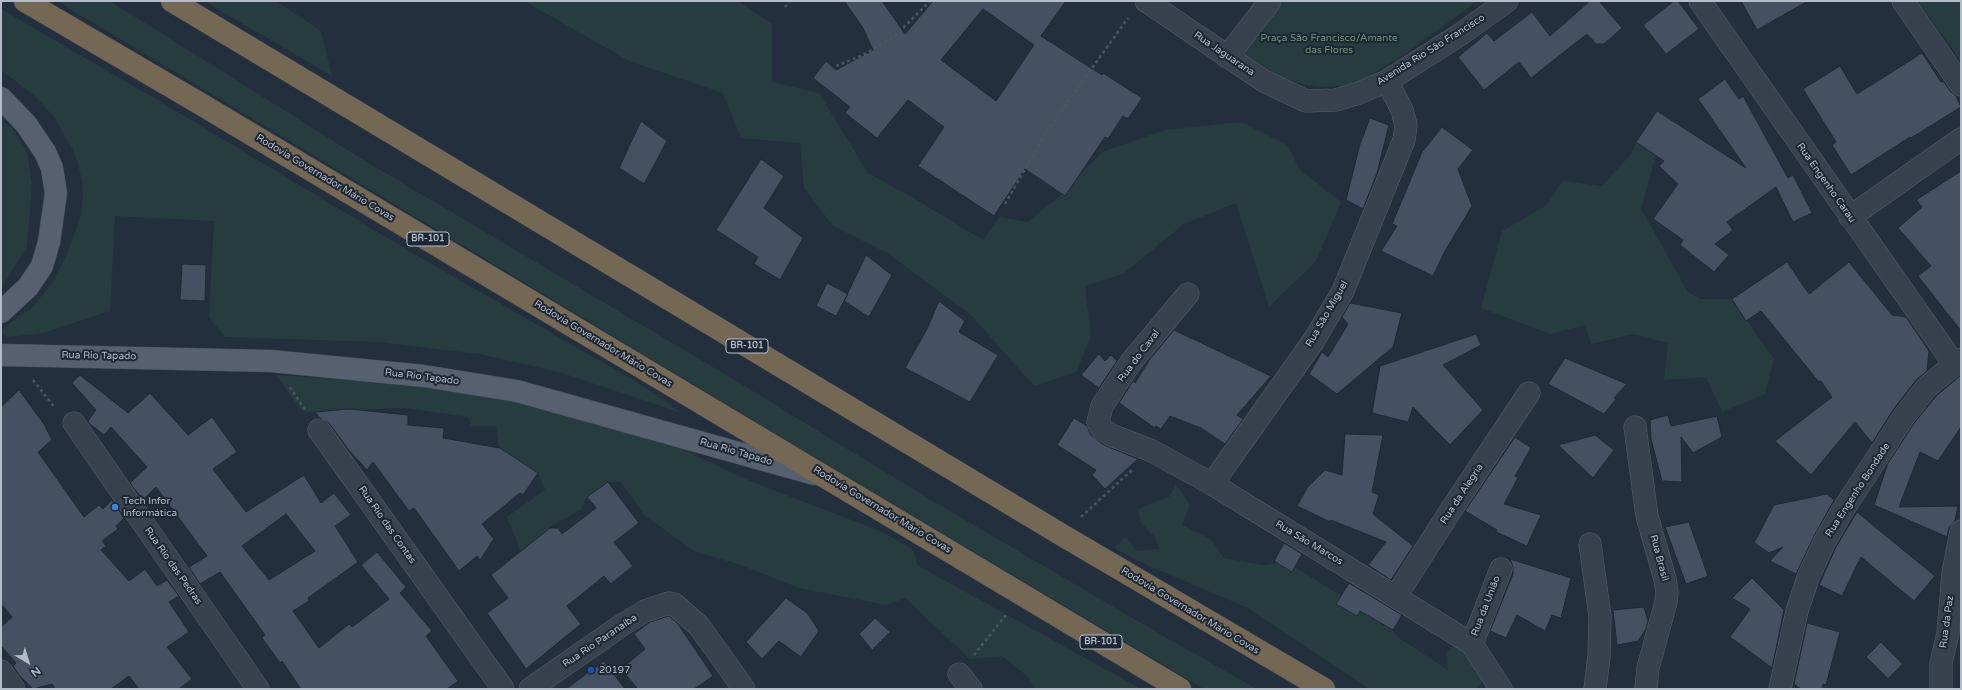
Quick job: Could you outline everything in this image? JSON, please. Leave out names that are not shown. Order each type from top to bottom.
[{"type":"highway","name":"Rodovia Governador Mário Covas","points":[[25,1],[830,479],[1180,689]]},
{"type":"highway","name":"Rodovia Governador Mário Covas","points":[[172,1],[1062,535],[1324,689]]},
{"type":"main road","points":[[1,98],[26,124],[45,152],[52,168],[56,193],[49,242],[42,266],[28,287],[1,312]]},
{"type":"main road","name":"Rua Rio Tapado","points":[[1,355],[271,360],[424,376],[517,391],[830,479]]},
{"type":"street","name":"Rua Jaguarana","points":[[1146,1],[1264,81],[1306,101]]},
{"type":"street","points":[[1227,57],[1270,1]]},
{"type":"street","name":"Avenida Rio São Francisco","points":[[1306,101],[1336,100],[1359,94],[1387,81],[1460,34],[1507,1]]},
{"type":"street","name":"Rua Engenho Carau","points":[[1700,1],[1850,217],[1957,362]]},
{"type":"street","points":[[1903,1],[1961,85]]},
{"type":"street","name":"Rua São Miguel","points":[[1212,484],[1307,350],[1343,291],[1404,140],[1406,125],[1402,110],[1387,81]]},
{"type":"street","points":[[1850,217],[1961,138]]},
{"type":"street","name":"Rua do Caval","points":[[1098,422],[1102,406],[1131,362],[1188,294]]},
{"type":"street","name":"Rua Engenho Bondade","points":[[1780,689],[1797,611],[1809,575],[1825,540],[1905,416],[1927,387],[1957,362]]},
{"type":"street","name":"Rua da Alegria","points":[[1396,596],[1450,510],[1529,393]]},
{"type":"street","name":"Rua São Marcos","points":[[1098,422],[1102,429],[1111,435],[1152,451],[1212,484],[1472,644],[1487,670],[1501,689]]},
{"type":"street","name":"Rua Rio das Pedras","points":[[74,423],[258,689]]},
{"type":"street","name":"Rua Brasil","points":[[1635,427],[1647,516],[1665,579],[1667,592],[1666,602],[1648,668],[1646,689]]},
{"type":"street","name":"Rua Rio das Contas","points":[[319,430],[503,689]]},
{"type":"street","name":"Rua da Paz","points":[[1941,689],[1941,663],[1948,634],[1953,573],[1961,531]]},
{"type":"street","points":[[1590,544],[1598,597],[1600,627],[1599,656],[1595,689]]},
{"type":"street","name":"Rua da União","points":[[1472,644],[1501,569]]},
{"type":"street","name":"Rua Rio Paranaíba","points":[[530,689],[628,621],[659,606],[669,603],[674,604],[699,626],[744,689]]},
{"type":"street","points":[[1,671],[14,689]]},
{"type":"path","points":[[786,7],[790,1]]},
{"type":"path","points":[[836,66],[863,55],[894,36],[930,1]]},
{"type":"path","points":[[1005,204],[1047,131],[1130,16]]},
{"type":"path","points":[[25,355],[34,382],[57,410],[74,423]]},
{"type":"path","points":[[271,360],[319,430]]},
{"type":"path","points":[[1062,535],[1152,451]]},
{"type":"path","points":[[965,682],[1023,594]]},
{"type":"green space","points":[[57,1],[110,1],[362,159],[733,379],[926,497],[1257,689],[1204,689],[748,417]]},
{"type":"green space","points":[[204,1],[276,1],[321,31],[332,76]]},
{"type":"green space","points":[[524,1],[738,1],[772,24],[772,82],[819,93],[868,173],[983,240],[999,217],[1027,222],[1058,198],[1102,152],[1165,130],[1241,122],[1287,145],[1300,170],[1341,202],[1316,261],[1269,307],[1236,203],[1184,224],[1123,274],[1085,286],[1091,336],[1076,372],[1034,386],[970,314],[887,253],[833,226],[804,188],[800,143],[741,138],[723,93],[629,61]]},
{"type":"green space","name":"Praça São Francisco/Amante das Flores","points":[[1277,1],[1478,1],[1407,52],[1363,80],[1342,86],[1323,87],[1302,84],[1281,77],[1244,53],[1243,50]]},
{"type":"green space","points":[[1917,1],[1961,1],[1961,61],[1929,17]]},
{"type":"green space","points":[[1,9],[161,102],[404,248],[635,381],[682,413],[562,373],[480,354],[378,342],[225,337],[209,317],[214,221],[115,216],[110,311],[43,333],[9,337],[3,335],[1,333],[3,328],[31,308],[51,285],[67,254],[81,216],[83,197],[82,181],[77,160],[72,148],[54,117],[37,98],[1,70]]},
{"type":"green space","points":[[1,120],[12,128],[27,151],[32,186],[27,246],[4,284],[1,286]]},
{"type":"green space","points":[[1636,142],[1656,155],[1641,209],[1688,292],[1700,299],[1732,299],[1774,359],[1765,394],[1722,412],[1706,377],[1664,380],[1668,343],[1634,334],[1591,344],[1585,325],[1550,334],[1481,308],[1502,231],[1547,205],[1562,181],[1602,186],[1631,154]]},
{"type":"green space","points":[[276,375],[363,381],[461,391],[550,406],[675,446],[750,481],[885,533],[914,551],[917,565],[1141,689],[1036,689],[1028,677],[1002,656],[970,659],[905,598],[886,605],[799,588],[741,565],[694,551],[645,516],[621,482],[608,482],[587,497],[580,510],[555,524],[521,551],[507,517],[545,490],[538,473],[499,448],[496,426],[471,426],[468,417],[405,408],[315,412],[302,411]]},
{"type":"green space","points":[[1176,484],[1190,504],[1182,525],[1211,539],[1224,558],[1263,565],[1287,562],[1354,604],[1378,613],[1399,638],[1448,670],[1447,653],[1462,635],[1486,679],[1477,689],[1369,689],[1248,608],[1147,565],[1114,548],[1126,537],[1137,551],[1160,549],[1154,536],[1141,523],[1138,510],[1149,504],[1169,497]]},
{"type":"building","points":[[844,1],[882,1],[905,34],[933,1],[1066,1],[1041,36],[1102,75],[1103,73],[1142,98],[1128,119],[1123,116],[1108,139],[1105,137],[1065,196],[1025,169],[994,216],[918,166],[944,127],[908,100],[877,138],[845,113],[850,107],[813,78],[826,61],[836,70],[873,50],[863,28]],"holes":[[[983,9],[1034,45],[996,101],[941,60]]]},
{"type":"building","points":[[1590,1],[1599,1],[1622,28],[1604,44],[1596,44],[1587,34],[1531,78],[1519,62],[1484,90],[1458,57],[1487,33],[1494,41],[1532,12],[1550,36]]},
{"type":"building","points":[[1674,1],[1678,1],[1699,29],[1666,54],[1643,25]]},
{"type":"building","points":[[1741,1],[1808,1],[1757,30]]},
{"type":"building","points":[[1922,53],[1941,82],[1943,81],[1956,96],[1961,107],[1911,138],[1910,137],[1851,175],[1832,145],[1836,142],[1803,89],[1840,66],[1857,94]]},
{"type":"building","points":[[1725,79],[1739,99],[1743,96],[1788,178],[1793,175],[1812,213],[1793,222],[1776,187],[1727,222],[1733,230],[1715,244],[1729,255],[1714,272],[1680,245],[1683,240],[1653,219],[1678,184],[1659,166],[1664,161],[1636,142],[1657,111],[1746,168],[1698,99]]},
{"type":"building","points":[[1370,118],[1389,125],[1377,173],[1363,209],[1346,200],[1360,144]]},
{"type":"building","points":[[641,121],[667,141],[644,184],[619,168]]},
{"type":"building","points":[[1442,127],[1473,150],[1458,169],[1472,206],[1445,251],[1433,276],[1381,251],[1397,226],[1392,224],[1422,152]]},
{"type":"building","points":[[761,159],[784,176],[764,208],[803,238],[780,280],[754,264],[758,257],[716,230]]},
{"type":"building","points":[[1961,171],[1961,331],[1918,276],[1931,266],[1898,228],[1922,207],[1916,200]]},
{"type":"building","points":[[866,255],[892,275],[869,317],[844,301]]},
{"type":"building","points":[[1787,262],[1809,294],[1849,262],[1892,315],[1906,317],[1929,351],[1927,371],[1917,379],[1895,407],[1872,443],[1855,422],[1811,475],[1775,441],[1832,397],[1821,381],[1819,382],[1761,311],[1746,321],[1732,299]]},
{"type":"building","points":[[182,264],[206,265],[205,301],[180,300]]},
{"type":"building","points":[[827,283],[848,294],[836,316],[816,306]]},
{"type":"building","points":[[939,301],[965,321],[959,332],[998,355],[970,402],[905,368],[927,329]]},
{"type":"building","points":[[1350,303],[1402,313],[1393,347],[1337,394],[1309,374],[1322,352],[1328,357],[1348,324],[1342,317]]},
{"type":"building","points":[[1174,330],[1271,376],[1237,415],[1243,419],[1225,444],[1201,428],[1170,416],[1161,429],[1156,426],[1155,428],[1119,403],[1133,381],[1135,383],[1150,359]]},
{"type":"building","points":[[1476,334],[1481,345],[1443,365],[1483,410],[1450,445],[1413,407],[1408,422],[1372,413],[1380,366]]},
{"type":"building","points":[[1099,354],[1105,361],[1111,355],[1117,361],[1099,388],[1081,375]]},
{"type":"building","points":[[1565,358],[1627,384],[1614,398],[1616,399],[1604,414],[1548,384]]},
{"type":"building","points":[[80,375],[128,413],[150,393],[188,435],[212,417],[237,452],[213,469],[246,512],[304,475],[321,503],[334,493],[351,515],[335,526],[358,562],[308,598],[309,601],[293,611],[319,648],[349,624],[352,627],[389,599],[361,565],[377,552],[406,587],[400,593],[432,631],[426,636],[458,681],[447,689],[301,689],[282,661],[280,663],[262,638],[265,635],[220,572],[200,584],[189,567],[207,556],[156,487],[143,500],[130,483],[147,467],[111,427],[104,435],[90,424],[88,421],[96,410],[72,383]],"holes":[[[286,514],[315,551],[269,580],[242,546]]]},
{"type":"building","points":[[1961,375],[1961,427],[1938,461],[1920,452],[1899,507],[1958,506],[1955,520],[1949,528],[1947,537],[1874,505],[1888,463],[1915,422],[1936,396]]},
{"type":"building","points":[[19,390],[44,424],[52,440],[38,452],[84,517],[99,505],[103,509],[112,500],[124,518],[116,526],[118,529],[102,541],[106,546],[101,550],[129,581],[145,569],[157,586],[167,580],[179,596],[169,602],[189,632],[167,647],[192,679],[179,689],[139,689],[129,676],[111,689],[55,689],[52,684],[33,689],[19,675],[13,666],[16,663],[1,646],[1,627],[12,617],[1,604],[1,407]]},
{"type":"building","points":[[349,409],[408,415],[408,425],[444,428],[443,438],[500,448],[538,473],[523,495],[520,493],[482,524],[494,539],[480,560],[477,556],[459,571],[414,508],[409,511],[373,462],[367,470],[348,449],[329,423],[320,418],[315,412]]},
{"type":"building","points":[[1668,415],[1671,426],[1717,416],[1722,437],[1693,453],[1681,437],[1682,482],[1662,481],[1651,439],[1650,420]]},
{"type":"building","points":[[1074,418],[1087,426],[1091,435],[1104,445],[1138,459],[1105,489],[1092,475],[1096,470],[1057,445]]},
{"type":"building","points":[[1345,434],[1383,435],[1372,492],[1379,495],[1373,514],[1413,546],[1391,580],[1368,565],[1386,542],[1331,520],[1330,522],[1297,506],[1307,488],[1325,470],[1342,475]]},
{"type":"building","points":[[1595,435],[1614,450],[1593,478],[1558,445]]},
{"type":"building","points":[[1515,437],[1531,448],[1515,476],[1518,478],[1504,504],[1541,515],[1527,546],[1496,532],[1497,530],[1465,511]]},
{"type":"building","points":[[608,482],[639,523],[614,542],[633,566],[611,584],[604,576],[567,606],[581,624],[526,669],[487,613],[508,598],[491,575],[550,528],[558,528],[562,534],[596,508],[587,497]]},
{"type":"building","points":[[1827,494],[1834,500],[1814,536],[1796,574],[1770,561],[1783,547],[1769,553],[1754,543],[1774,505]]},
{"type":"building","points":[[1857,512],[1935,576],[1914,601],[1861,557],[1842,596],[1819,585],[1836,547]]},
{"type":"building","points":[[1689,522],[1708,576],[1686,584],[1665,527]]},
{"type":"building","points":[[1284,543],[1302,554],[1292,572],[1274,561]]},
{"type":"building","points":[[1510,559],[1571,578],[1561,618],[1552,615],[1545,631],[1517,615],[1506,638],[1490,631],[1513,574],[1513,567]]},
{"type":"building","points":[[1752,578],[1784,610],[1772,668],[1730,637],[1750,609],[1732,598]]},
{"type":"building","points":[[1349,583],[1402,615],[1393,630],[1360,611],[1357,616],[1336,604]]},
{"type":"building","points":[[786,598],[807,613],[819,631],[801,657],[779,641],[762,659],[746,642]]},
{"type":"building","points":[[1644,607],[1648,621],[1646,629],[1638,641],[1617,645],[1613,610]]},
{"type":"building","points":[[669,616],[678,624],[713,676],[694,689],[638,689],[621,669],[645,649],[634,634],[650,622]]},
{"type":"building","points":[[875,618],[890,632],[872,650],[859,634]]},
{"type":"building","points":[[1807,623],[1840,632],[1826,685],[1823,684],[1822,689],[1801,689],[1794,684]]},
{"type":"building","points":[[1881,642],[1903,664],[1888,679],[1866,657]]},
{"type":"building","points":[[604,661],[625,689],[566,689]]},
{"type":"place","name":"Tech Infor Informática","points":[[115,507]]},
{"type":"place","name":"20197","points":[[591,670]]}]
